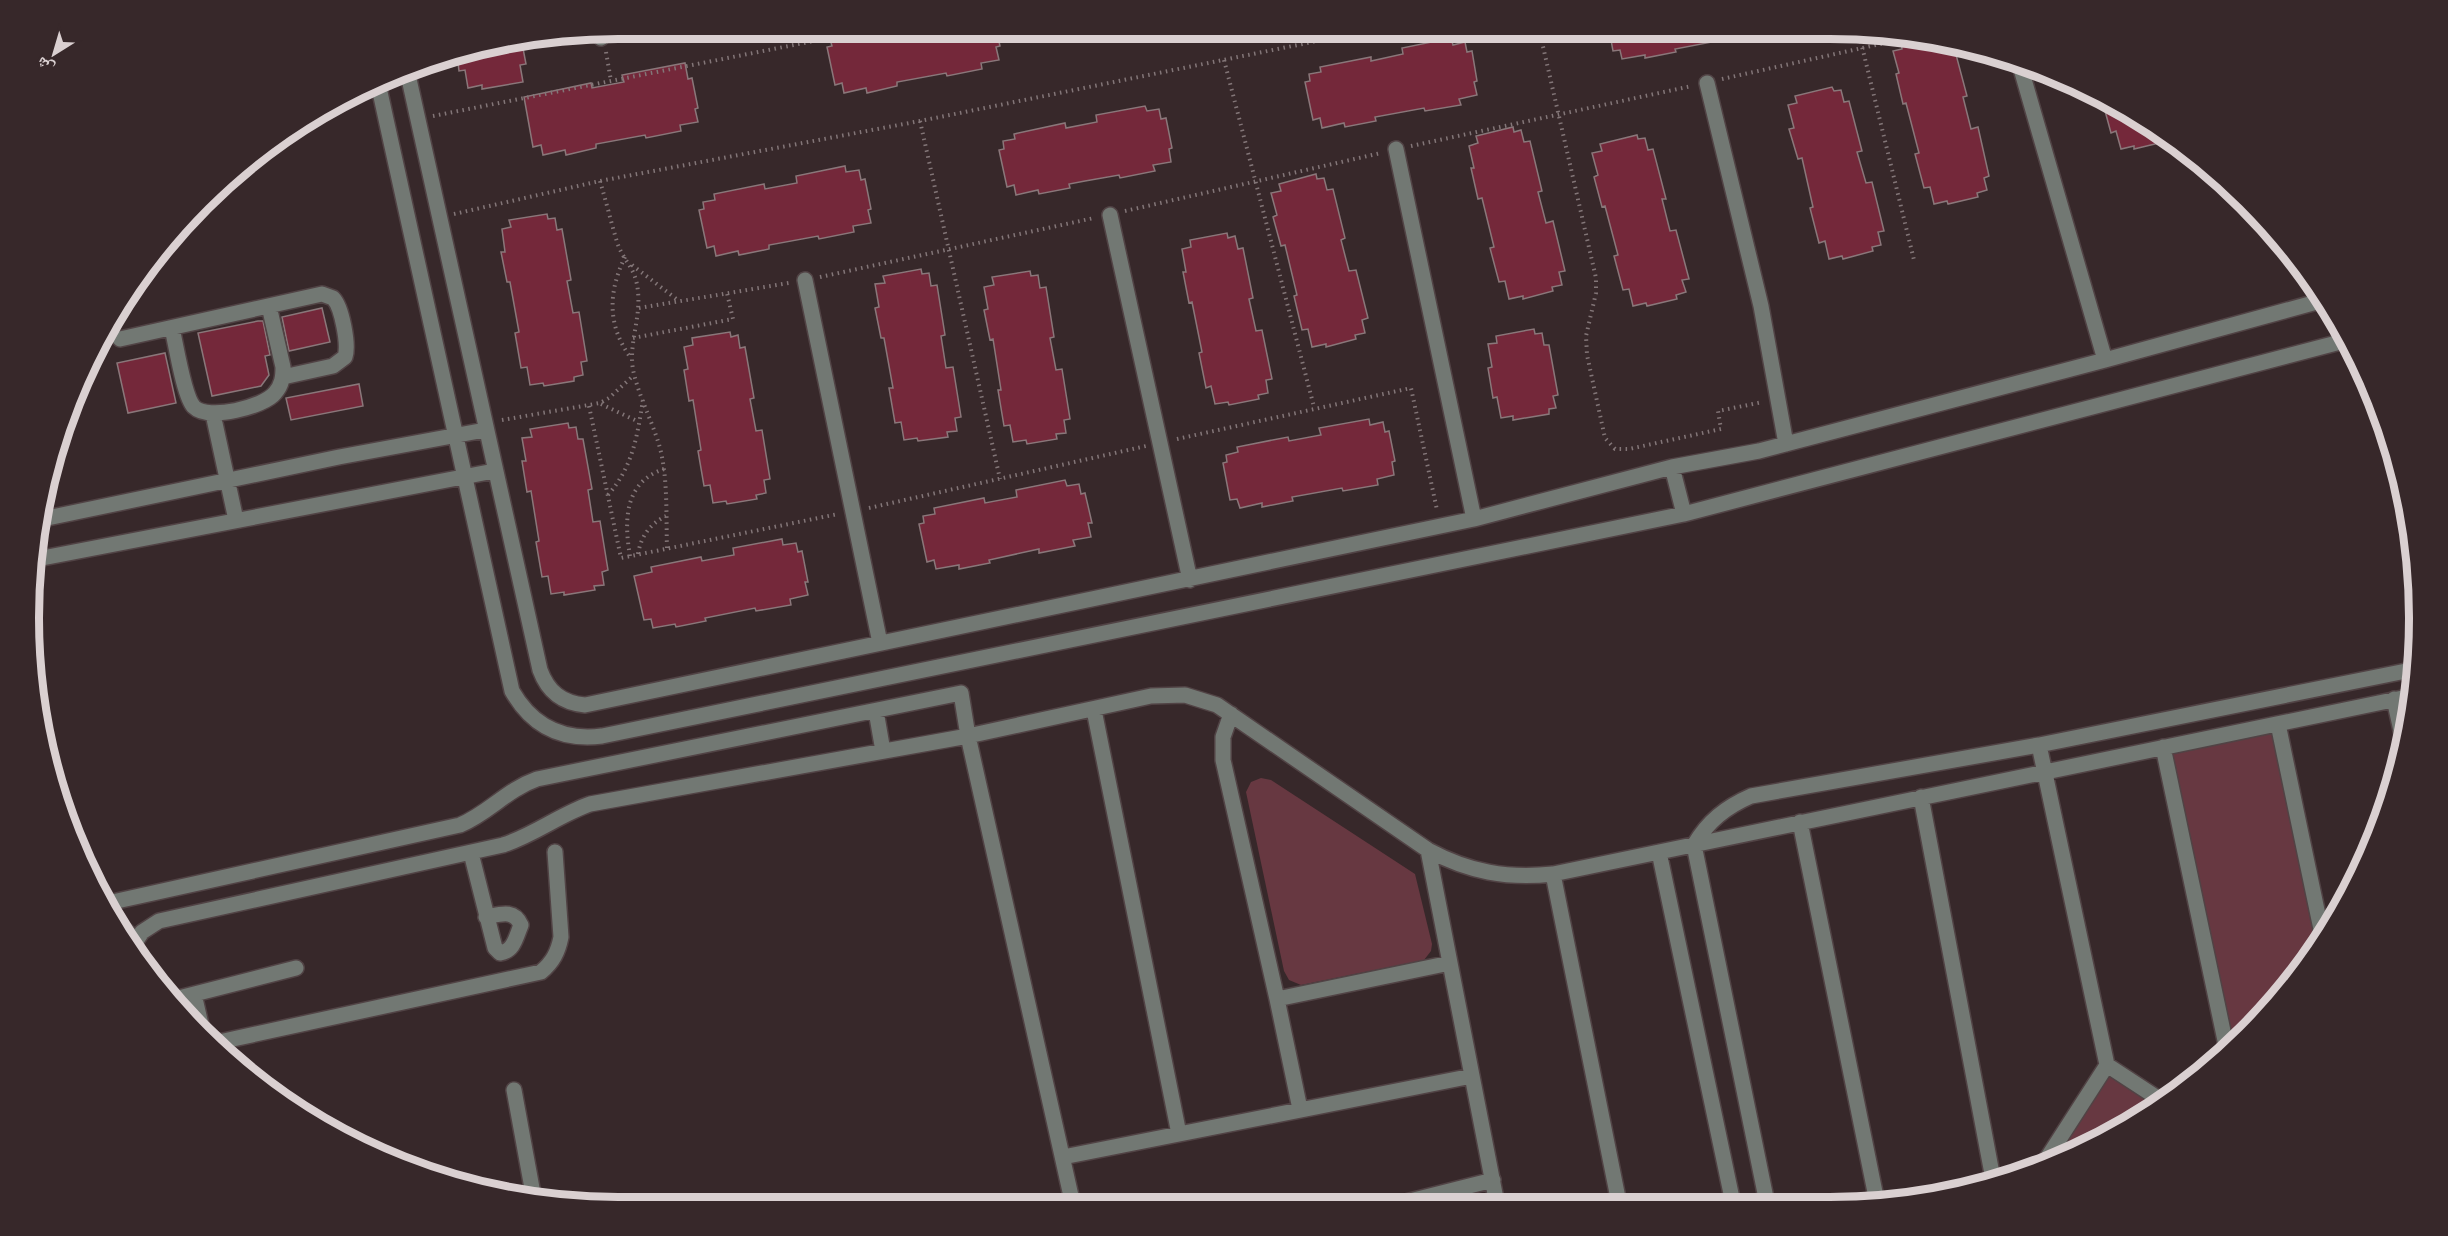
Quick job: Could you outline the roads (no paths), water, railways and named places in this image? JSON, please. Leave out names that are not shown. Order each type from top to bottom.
[{"type":"street","points":[[2022,72],[2105,360]]},
{"type":"street","points":[[408,79],[540,670],[548,687],[561,699],[573,704],[585,705],[1474,519],[1672,467],[1786,444],[2315,302]]},
{"type":"street","points":[[1707,83],[1761,306],[1786,444]]},
{"type":"street","points":[[380,91],[512,691],[527,713],[562,735],[589,738],[1684,514],[2338,343]]},
{"type":"street","points":[[1396,149],[1474,519]]},
{"type":"street","points":[[1110,215],[1190,580]]},
{"type":"street","points":[[805,280],[851,512],[880,643]]},
{"type":"street","points":[[120,339],[322,294],[333,297],[340,308],[347,348],[342,361],[333,366],[283,377]]},
{"type":"street","points":[[172,328],[189,399],[198,410],[213,414],[260,404],[268,400],[280,386],[283,377],[283,367],[269,306]]},
{"type":"street","points":[[213,414],[236,520]]},
{"type":"street","points":[[48,518],[484,427]]},
{"type":"street","points":[[1672,467],[1684,514]]},
{"type":"street","points":[[42,558],[494,471]]},
{"type":"street","points":[[1766,1197],[1694,845],[1702,831],[1724,810],[1751,796],[2039,745],[2406,671]]},
{"type":"street","points":[[114,903],[460,825],[470,821],[516,788],[537,779],[961,693],[968,736],[1071,1197]]},
{"type":"street","points":[[137,939],[150,925],[159,921],[471,853],[517,840],[566,813],[590,804],[968,736],[1094,710],[1119,702],[1168,694],[1201,699],[1231,714],[1428,850],[1467,868],[1510,876],[1553,874],[2403,697]]},
{"type":"street","points":[[2394,699],[2399,723]]},
{"type":"street","points":[[1094,710],[1179,1134]]},
{"type":"street","points":[[876,711],[883,751]]},
{"type":"street","points":[[1231,714],[1223,737],[1223,760],[1300,1109]]},
{"type":"street","points":[[2278,724],[2320,925]]},
{"type":"street","points":[[2039,745],[2107,1065],[2050,1154]]},
{"type":"street","points":[[2163,747],[2226,1040]]},
{"type":"street","points":[[1921,797],[1992,1173]]},
{"type":"street","points":[[1800,822],[1875,1195]]},
{"type":"street","points":[[1428,850],[1496,1197]]},
{"type":"street","points":[[224,1041],[541,972],[555,958],[561,937],[555,852]]},
{"type":"street","points":[[1659,852],[1732,1197]]},
{"type":"street","points":[[471,853],[486,917]]},
{"type":"street","points":[[1553,874],[1618,1197]]},
{"type":"street","points":[[1277,999],[1450,963]]},
{"type":"street","points":[[181,997],[296,968]]},
{"type":"street","points":[[194,994],[199,1017]]},
{"type":"street","points":[[2107,1065],[2156,1096]]},
{"type":"street","points":[[1063,1157],[1472,1076]]},
{"type":"street","points":[[514,1090],[532,1190]]},
{"type":"street","points":[[1426,1197],[1493,1180]]}]
